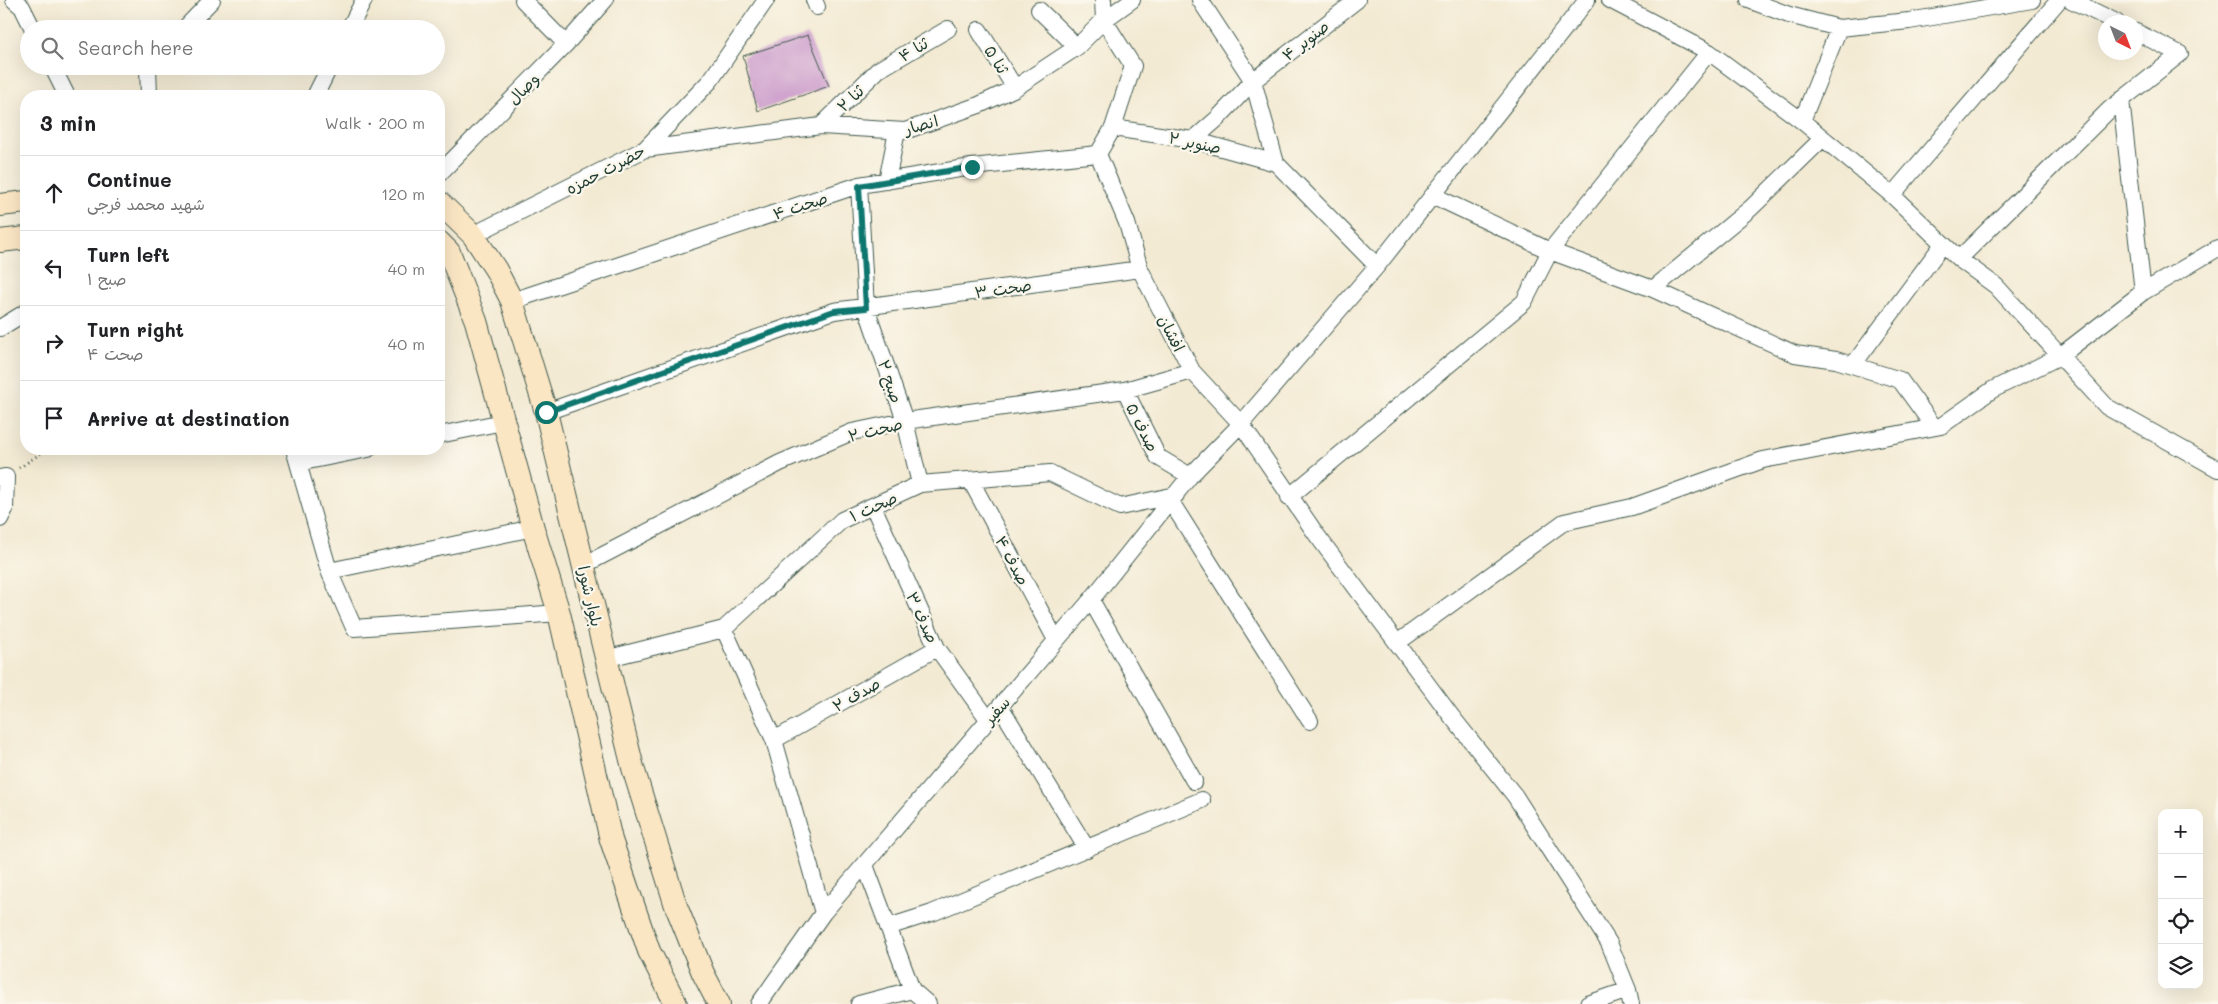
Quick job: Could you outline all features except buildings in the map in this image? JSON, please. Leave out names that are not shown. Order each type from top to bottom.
[{"type":"main road","points":[[0,205],[20,203]]},
{"type":"main road","name":"بلوار شورا","points":[[445,208],[473,235],[496,270],[512,300],[546,412],[633,768],[676,906],[703,973],[719,1004]]},
{"type":"main road","points":[[0,240],[20,238]]},
{"type":"main road","points":[[445,248],[449,252],[476,322],[533,528],[559,613],[611,840],[649,951],[676,1004]]},
{"type":"main road","points":[[568,652],[605,659]]},
{"type":"street","points":[[193,20],[212,0]]},
{"type":"street","points":[[354,20],[364,0]]},
{"type":"street","points":[[523,0],[566,44]]},
{"type":"street","name":"وصال","points":[[445,168],[566,44],[605,0]]},
{"type":"street","name":"حضرت حمزه","points":[[473,235],[646,149],[710,81],[766,0]]},
{"type":"street","points":[[1098,154],[1112,128],[1133,66],[1104,20],[1104,0]]},
{"type":"street","name":"انصار","points":[[646,149],[821,126],[905,131],[979,105],[1015,88],[1077,47],[1104,20],[1132,0]]},
{"type":"street","points":[[1200,0],[1253,81],[1276,164],[1377,266]]},
{"type":"street","name":"صنوبر ۴","points":[[1194,140],[1217,120],[1253,81],[1357,0]]},
{"type":"street","name":"سفیر","points":[[759,1004],[823,913],[1091,600],[1174,499],[1190,476],[1241,424],[1377,266],[1587,0]]},
{"type":"street","points":[[1610,0],[1709,52],[1802,121],[1892,195],[1959,259],[1996,286],[2107,407],[2218,469]]},
{"type":"street","points":[[1749,0],[1790,15],[1839,28],[1909,21],[2032,0]]},
{"type":"street","points":[[1892,195],[2059,0]]},
{"type":"street","points":[[2071,0],[2102,15]]},
{"type":"street","points":[[22,2],[29,20]]},
{"type":"street","points":[[1039,10],[1077,47]]},
{"type":"street","name":"ثنا ۴","points":[[878,70],[948,28]]},
{"type":"street","points":[[1802,121],[1839,28]]},
{"type":"street","name":"ثنا ۵","points":[[979,30],[1015,88]]},
{"type":"street","points":[[1959,259],[2110,109],[2180,54],[2143,36]]},
{"type":"street","points":[[1289,497],[1524,302],[1550,251],[1709,52]]},
{"type":"street","name":"ثنا ۲","points":[[821,126],[878,70]]},
{"type":"street","points":[[56,75],[64,90]]},
{"type":"street","points":[[149,75],[150,90]]},
{"type":"street","points":[[318,90],[326,75]]},
{"type":"street","points":[[2121,100],[2143,292]]},
{"type":"street","name":"صنوبر ۲","points":[[1112,128],[1194,140],[1276,164]]},
{"type":"street","points":[[887,181],[897,131]]},
{"type":"street","points":[[1653,289],[1752,208],[1823,138]]},
{"type":"street","name":"صحت ۴","points":[[512,300],[859,186],[972,167],[1098,154]]},
{"type":"street","name":"افشان","points":[[1098,154],[1127,223],[1140,269],[1192,371],[1241,424],[1289,497],[1374,610],[1396,643],[1515,796],[1609,943],[1630,997]]},
{"type":"street","name":"صبح ۲","points":[[859,186],[866,308],[905,421],[920,484]]},
{"type":"street","points":[[1434,196],[1550,251],[1653,289],[1795,354],[1836,360],[1900,380],[1934,427]]},
{"type":"street","points":[[1853,365],[1943,244]]},
{"type":"street","points":[[1396,643],[1564,522],[1632,507],[1763,460],[1940,426],[1992,390],[2060,356],[2143,292],[2218,248]]},
{"type":"street","name":"صحت ۳","points":[[546,412],[834,311],[1140,269]]},
{"type":"street","points":[[0,328],[20,316]]},
{"type":"street","name":"صحت ۲","points":[[584,565],[780,463],[852,432],[905,421],[1125,390],[1192,371]]},
{"type":"street","name":"صدف ۵","points":[[1125,390],[1158,457],[1190,476]]},
{"type":"street","points":[[445,434],[503,422]]},
{"type":"street","points":[[300,455],[329,571],[354,628],[559,613]]},
{"type":"street","name":"صحت ۱","points":[[605,659],[724,629],[842,520],[920,484],[1050,473],[1120,507],[1174,499]]},
{"type":"street","points":[[0,520],[5,509],[3,478]]},
{"type":"street","name":"صدف ۴","points":[[971,481],[1056,640]]},
{"type":"street","points":[[1174,499],[1310,721]]},
{"type":"street","name":"صدف ۳","points":[[873,506],[937,648],[988,719]]},
{"type":"street","points":[[329,571],[533,528]]},
{"type":"street","points":[[1091,600],[1194,781]]},
{"type":"street","points":[[724,629],[774,740],[823,913]]},
{"type":"street","name":"صدف ۲","points":[[774,740],[937,648]]},
{"type":"street","points":[[1000,706],[1086,849]]},
{"type":"street","points":[[888,926],[932,913],[1202,800]]},
{"type":"street","points":[[865,865],[912,990],[928,1004]]},
{"type":"street","points":[[859,1004],[912,990]]},
{"type":"street","points":[[1588,1004],[1630,997]]},
{"type":"path","points":[[3,478],[38,455]]},
{"type":"route","points":[[546,412],[834,311],[866,308],[859,186],[972,167]]}]
